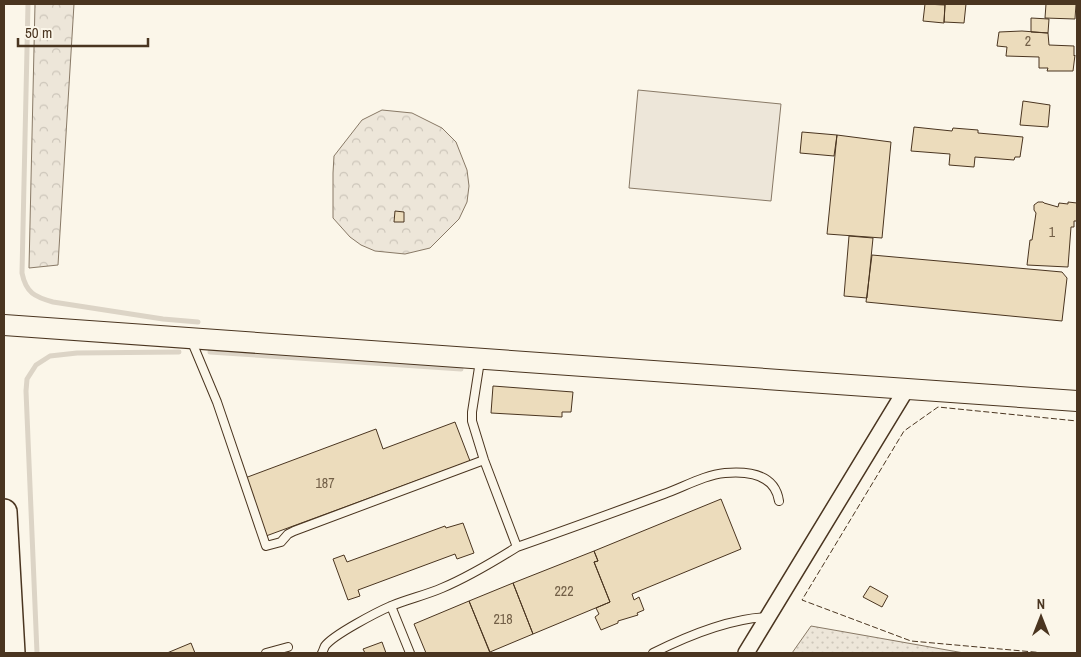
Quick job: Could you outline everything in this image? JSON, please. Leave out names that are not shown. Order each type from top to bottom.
[{"type":"main road","points":[[4,512],[12,653]]},
{"type":"street","points":[[4,326],[1077,401]]},
{"type":"street","points":[[746,653],[907,388]]},
{"type":"lane","points":[[194,339],[194,347],[217,402],[266,546],[281,542],[288,534],[294,531],[484,460]]},
{"type":"lane","points":[[480,359],[472,421],[484,460],[517,547]]},
{"type":"lane","points":[[322,653],[326,646],[337,636],[391,606],[454,583],[501,558],[517,547],[668,493],[704,478],[723,473],[740,472],[756,475],[773,485],[778,493],[779,501]]},
{"type":"lane","points":[[391,606],[410,653]]},
{"type":"lane","points":[[653,653],[717,627],[757,617],[768,617]]},
{"type":"lane","points":[[266,653],[288,648]]},
{"type":"green space","points":[[35,4],[74,4],[58,265],[29,268]]},
{"type":"green space","points":[[638,90],[781,104],[771,201],[629,188]]},
{"type":"green space","points":[[382,110],[412,113],[442,128],[456,142],[467,170],[469,186],[467,202],[459,219],[430,248],[405,254],[375,251],[361,245],[350,237],[333,218],[334,156],[362,120]]},
{"type":"green space","points":[[811,626],[964,653],[792,653]]},
{"type":"building","points":[[925,4],[945,5],[944,23],[923,21]]},
{"type":"building","points":[[945,4],[966,4],[964,23],[944,22]]},
{"type":"building","points":[[1046,4],[1076,4],[1075,19],[1045,18]]},
{"type":"building","points":[[1031,18],[1049,19],[1048,33],[1031,32]]},
{"type":"building","points":[[999,32],[1048,33],[1049,45],[1074,46],[1073,71],[1047,71],[1048,68],[1039,68],[1039,57],[1006,56],[1007,47],[997,46]]},
{"type":"building","points":[[1023,101],[1050,105],[1048,127],[1020,125]]},
{"type":"building","points":[[914,127],[952,131],[953,128],[978,130],[978,133],[1023,137],[1020,157],[1015,157],[1014,160],[975,157],[974,167],[949,165],[950,154],[911,151]]},
{"type":"building","points":[[802,132],[837,135],[834,156],[800,153]]},
{"type":"building","points":[[837,135],[891,142],[882,238],[827,234]]},
{"type":"building","points":[[1038,202],[1058,207],[1059,203],[1077,203],[1077,221],[1074,221],[1074,227],[1071,227],[1068,267],[1027,265],[1036,213],[1034,205]]},
{"type":"building","points":[[395,211],[404,212],[404,222],[394,222]]},
{"type":"building","points":[[849,236],[873,238],[867,298],[844,296]]},
{"type":"building","points":[[872,255],[1062,272],[1067,278],[1062,321],[866,302]]},
{"type":"building","points":[[493,386],[573,392],[571,412],[562,412],[562,417],[491,413]]},
{"type":"building","points":[[455,422],[470,461],[266,536],[245,478],[376,429],[383,449]]},
{"type":"building","points":[[721,499],[741,549],[632,594],[634,600],[639,597],[644,610],[637,613],[638,615],[618,621],[618,623],[601,630],[595,617],[599,614],[596,608],[610,602],[594,562],[598,561],[594,551]]},
{"type":"building","points":[[463,523],[474,553],[457,559],[455,554],[358,590],[360,596],[348,600],[333,559],[344,555],[347,562],[445,526],[446,528]]},
{"type":"building","points":[[594,551],[598,561],[594,562],[610,602],[533,634],[513,583]]},
{"type":"building","points":[[513,583],[533,634],[490,652],[469,601]]},
{"type":"building","points":[[870,586],[888,596],[882,607],[863,597]]},
{"type":"building","points":[[469,601],[490,653],[426,653],[414,624]]},
{"type":"building","points":[[382,642],[386,653],[365,653],[363,649]]},
{"type":"building","points":[[191,643],[195,653],[167,653]]},
{"type":"waterway","points":[[28,4],[22,273],[26,285],[36,296],[53,302],[163,319],[198,322]]},
{"type":"waterway","points":[[37,653],[27,379],[36,365],[50,356],[77,353],[179,352]]},
{"type":"waterway","points":[[210,352],[461,369]]},
{"type":"fence","points":[[1045,653],[911,641],[802,600],[904,431],[938,407],[1077,421]]}]
